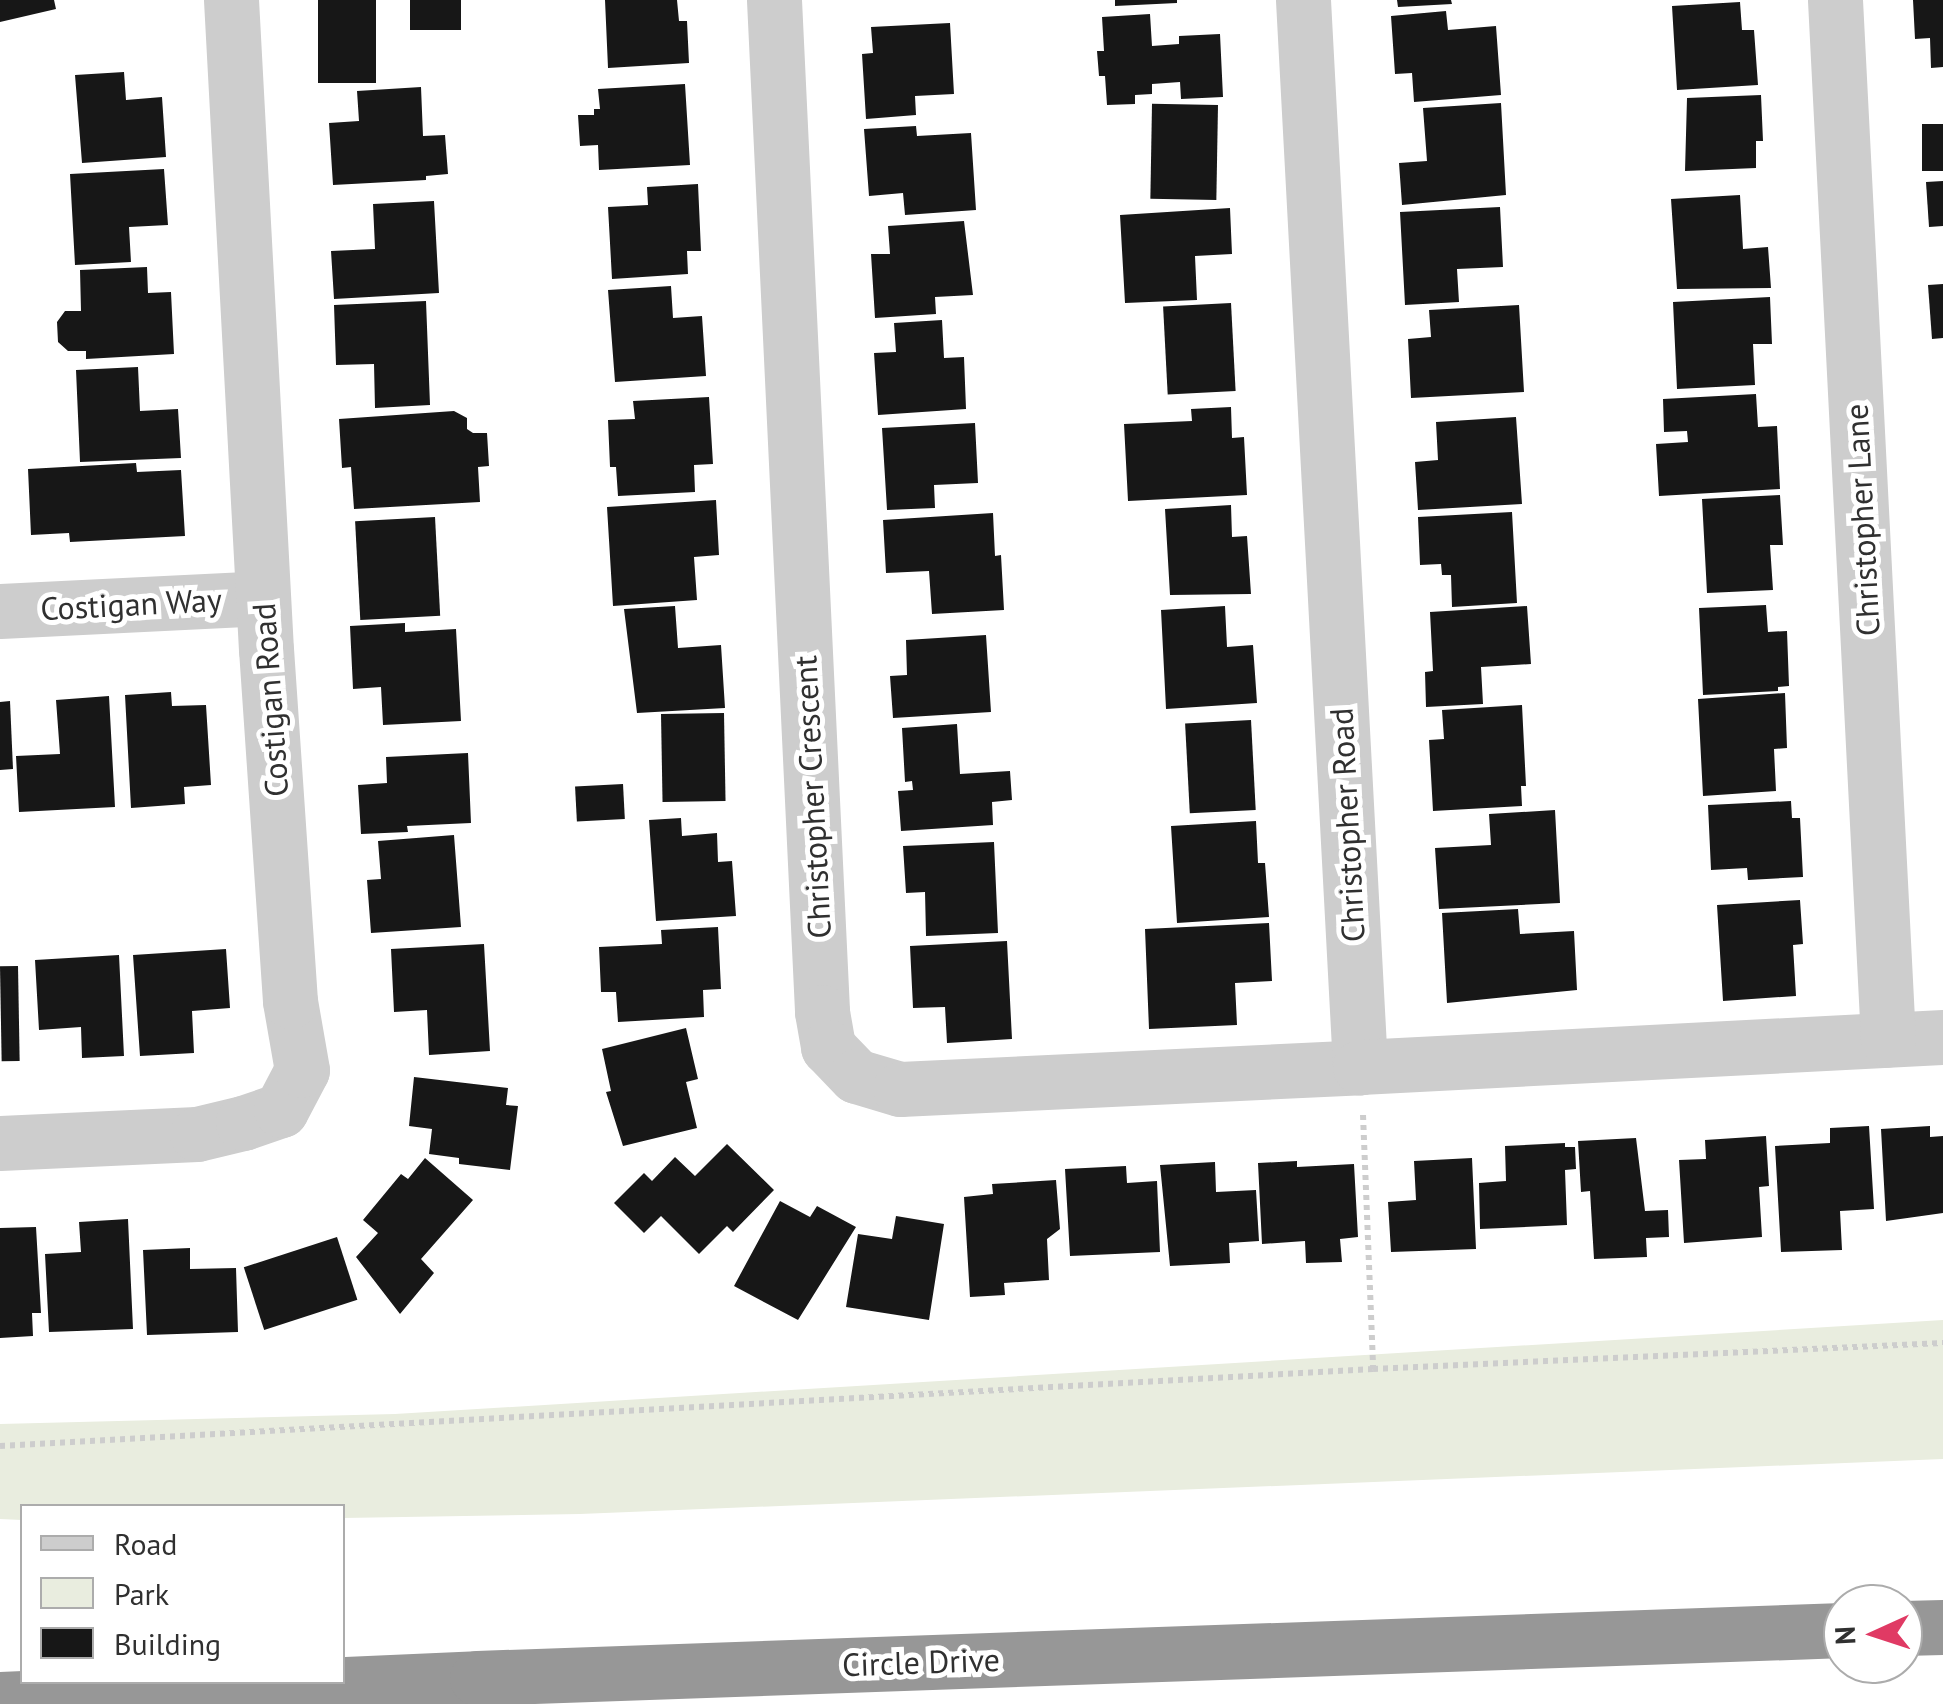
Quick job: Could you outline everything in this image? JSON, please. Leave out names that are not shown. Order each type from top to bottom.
[{"type":"highway","name":"Circle Drive","points":[[345,1684],[1823,1631]]},
{"type":"highway","points":[[345,1675],[477,1678]]},
{"type":"highway","name":"Circle Drive","points":[[0,1699],[341,1684]]},
{"type":"street","name":"Costigan Road","points":[[0,1143],[196,1134],[281,1110],[302,1070],[290,1001],[263,598],[231,0]]},
{"type":"street","name":"Christopher Crescent","points":[[774,0],[822,1012],[828,1046],[856,1076],[900,1090],[1361,1088]]},
{"type":"street","name":"Christopher Road","points":[[1303,0],[1361,1088]]},
{"type":"street","name":"Christopher Lane","points":[[1834,0],[1888,1040]]},
{"type":"street","name":"Costigan Way","points":[[0,611],[263,598]]},
{"type":"street","points":[[1361,1088],[1943,1038]]},
{"type":"path","points":[[1361,1088],[1372,1369]]},
{"type":"path","points":[[0,1446],[1372,1369],[1943,1343]]},
{"type":"green space","points":[[1943,1320],[1943,1459],[580,1514],[345,1518],[345,1504],[20,1504],[20,1520],[0,1519],[0,1424],[395,1414]]},
{"type":"building","points":[[0,0],[54,0],[56,9],[0,22]]},
{"type":"building","points":[[318,0],[376,0],[376,83],[318,83]]},
{"type":"building","points":[[410,0],[461,0],[461,30],[410,30]]},
{"type":"building","points":[[605,0],[677,0],[679,21],[687,21],[689,63],[608,68]]},
{"type":"building","points":[[1115,0],[1177,0],[1177,3],[1115,6]]},
{"type":"building","points":[[1397,0],[1451,0],[1452,4],[1398,7]]},
{"type":"building","points":[[1913,0],[1943,0],[1943,67],[1931,68],[1930,38],[1915,39]]},
{"type":"building","points":[[1740,2],[1742,30],[1754,30],[1758,85],[1677,90],[1672,6]]},
{"type":"building","points":[[1446,11],[1448,30],[1496,26],[1501,95],[1414,102],[1412,73],[1395,74],[1391,16]]},
{"type":"building","points":[[1150,14],[1152,46],[1179,44],[1179,36],[1220,34],[1223,97],[1181,99],[1180,82],[1152,84],[1152,94],[1135,95],[1135,104],[1107,105],[1105,76],[1099,76],[1097,51],[1104,51],[1102,17]]},
{"type":"building","points":[[950,23],[954,94],[915,96],[916,115],[866,119],[862,54],[873,53],[871,27]]},
{"type":"building","points":[[124,72],[126,100],[162,97],[166,157],[82,163],[75,75]]},
{"type":"building","points":[[685,84],[690,165],[599,170],[598,145],[580,146],[578,115],[594,115],[594,109],[600,109],[598,89]]},
{"type":"building","points":[[421,87],[423,136],[445,135],[448,174],[426,176],[426,180],[333,185],[329,123],[359,121],[357,91]]},
{"type":"building","points":[[1761,95],[1763,141],[1756,141],[1756,168],[1685,171],[1687,98]]},
{"type":"building","points":[[1501,103],[1506,195],[1402,205],[1399,163],[1427,161],[1423,108]]},
{"type":"building","points":[[1152,104],[1218,105],[1216,200],[1150,199]]},
{"type":"building","points":[[1922,124],[1943,124],[1943,171],[1922,171]]},
{"type":"building","points":[[916,126],[917,136],[971,133],[976,210],[905,215],[903,193],[869,196],[864,129]]},
{"type":"building","points":[[164,169],[168,225],[129,227],[131,262],[75,265],[70,174]]},
{"type":"building","points":[[1943,181],[1943,226],[1929,227],[1926,182]]},
{"type":"building","points":[[698,184],[701,251],[687,251],[688,274],[612,279],[608,207],[648,205],[647,187]]},
{"type":"building","points":[[1740,195],[1743,249],[1768,247],[1771,288],[1677,289],[1671,199]]},
{"type":"building","points":[[434,201],[439,293],[334,299],[331,251],[375,249],[373,204]]},
{"type":"building","points":[[1500,207],[1503,267],[1457,269],[1459,302],[1405,305],[1400,212]]},
{"type":"building","points":[[1230,208],[1232,254],[1195,256],[1197,300],[1125,303],[1120,215]]},
{"type":"building","points":[[964,221],[973,295],[935,297],[936,314],[875,318],[871,254],[890,254],[888,226]]},
{"type":"building","points":[[147,267],[148,293],[171,292],[174,354],[86,359],[86,351],[68,351],[58,342],[57,322],[65,311],[81,311],[80,270]]},
{"type":"building","points":[[1943,284],[1943,338],[1932,339],[1928,285]]},
{"type":"building","points":[[671,286],[673,318],[702,316],[706,376],[615,382],[608,290]]},
{"type":"building","points":[[1770,297],[1772,344],[1753,344],[1755,385],[1677,389],[1673,302]]},
{"type":"building","points":[[426,301],[430,405],[375,408],[374,364],[336,365],[334,305]]},
{"type":"building","points":[[1231,303],[1236,391],[1168,394],[1163,307]]},
{"type":"building","points":[[1519,305],[1524,392],[1411,398],[1408,339],[1431,337],[1429,310]]},
{"type":"building","points":[[942,320],[944,358],[964,357],[966,409],[878,415],[874,353],[896,352],[894,323]]},
{"type":"building","points":[[138,367],[140,411],[178,409],[181,458],[80,462],[76,370]]},
{"type":"building","points":[[1756,394],[1758,427],[1777,426],[1780,489],[1659,496],[1656,444],[1688,442],[1687,431],[1664,432],[1663,399]]},
{"type":"building","points":[[709,397],[713,464],[694,465],[695,492],[618,496],[616,467],[610,467],[608,420],[635,419],[633,401]]},
{"type":"building","points":[[1231,407],[1232,438],[1244,437],[1247,495],[1128,501],[1124,424],[1192,421],[1191,409]]},
{"type":"building","points":[[454,411],[467,418],[467,429],[473,433],[487,433],[489,466],[478,467],[480,502],[354,509],[351,467],[342,468],[339,419]]},
{"type":"building","points":[[1516,417],[1522,504],[1418,510],[1415,462],[1438,460],[1436,422]]},
{"type":"building","points":[[975,423],[978,483],[934,485],[935,508],[887,510],[882,428]]},
{"type":"building","points":[[136,463],[137,472],[181,470],[185,536],[70,542],[69,533],[31,535],[28,469]]},
{"type":"building","points":[[1780,495],[1783,545],[1770,545],[1773,590],[1707,593],[1702,499]]},
{"type":"building","points":[[716,500],[719,555],[694,557],[697,600],[613,606],[607,507]]},
{"type":"building","points":[[1231,505],[1232,537],[1247,536],[1251,594],[1170,595],[1165,509]]},
{"type":"building","points":[[1512,512],[1517,603],[1452,607],[1451,575],[1442,575],[1441,564],[1420,565],[1418,517]]},
{"type":"building","points":[[993,513],[995,556],[1001,555],[1004,610],[932,614],[929,571],[886,573],[883,520]]},
{"type":"building","points":[[435,517],[440,616],[360,620],[355,521]]},
{"type":"building","points":[[1766,605],[1768,632],[1787,631],[1789,686],[1778,687],[1778,691],[1703,695],[1699,608]]},
{"type":"building","points":[[675,606],[678,648],[721,645],[725,708],[637,713],[624,609]]},
{"type":"building","points":[[1225,606],[1227,647],[1253,645],[1257,703],[1166,709],[1161,610]]},
{"type":"building","points":[[1527,606],[1531,664],[1481,667],[1483,704],[1426,707],[1425,672],[1433,671],[1430,612]]},
{"type":"building","points":[[405,623],[405,632],[456,629],[461,721],[383,725],[381,687],[353,689],[350,626]]},
{"type":"building","points":[[986,635],[991,712],[893,718],[890,676],[907,675],[906,640]]},
{"type":"building","points":[[171,692],[172,706],[206,705],[211,785],[184,787],[185,804],[131,808],[125,695]]},
{"type":"building","points":[[1785,693],[1787,748],[1774,749],[1776,791],[1703,796],[1698,699]]},
{"type":"building","points":[[109,696],[115,807],[19,812],[16,756],[60,754],[56,700]]},
{"type":"building","points":[[10,701],[13,769],[0,770],[0,702]]},
{"type":"building","points":[[1522,705],[1526,786],[1521,786],[1522,806],[1433,811],[1429,740],[1444,739],[1442,710]]},
{"type":"building","points":[[724,713],[726,801],[663,802],[661,714]]},
{"type":"building","points":[[1251,720],[1256,810],[1190,813],[1185,723]]},
{"type":"building","points":[[957,724],[960,774],[1010,771],[1012,800],[992,802],[993,825],[901,831],[898,791],[913,790],[912,781],[905,782],[902,728]]},
{"type":"building","points":[[468,753],[471,823],[407,826],[408,832],[361,834],[358,785],[387,783],[386,757]]},
{"type":"building","points":[[623,784],[625,819],[577,821],[575,787]]},
{"type":"building","points":[[1791,801],[1792,818],[1800,818],[1803,877],[1748,880],[1747,868],[1711,870],[1708,805]]},
{"type":"building","points":[[1555,810],[1560,903],[1439,909],[1435,848],[1491,845],[1489,814]]},
{"type":"building","points":[[681,818],[682,836],[717,833],[718,862],[732,861],[736,916],[656,921],[649,820]]},
{"type":"building","points":[[1256,821],[1258,863],[1265,863],[1269,917],[1177,923],[1171,826]]},
{"type":"building","points":[[454,835],[461,927],[371,933],[367,880],[381,879],[378,841]]},
{"type":"building","points":[[994,842],[998,933],[926,936],[925,892],[906,893],[903,846]]},
{"type":"building","points":[[1800,900],[1803,944],[1793,945],[1796,996],[1723,1001],[1717,905]]},
{"type":"building","points":[[1518,909],[1520,934],[1574,931],[1577,990],[1447,1003],[1442,913]]},
{"type":"building","points":[[1269,923],[1272,981],[1235,983],[1237,1025],[1149,1029],[1145,929]]},
{"type":"building","points":[[718,927],[721,989],[703,990],[704,1017],[618,1022],[616,992],[601,992],[599,947],[662,944],[661,930]]},
{"type":"building","points":[[1007,941],[1012,1039],[947,1043],[945,1007],[913,1008],[910,946]]},
{"type":"building","points":[[484,944],[490,1051],[429,1055],[427,1010],[394,1012],[391,949]]},
{"type":"building","points":[[226,949],[230,1008],[192,1011],[194,1053],[140,1056],[133,955]]},
{"type":"building","points":[[119,955],[124,1056],[82,1058],[81,1027],[39,1030],[35,960]]},
{"type":"building","points":[[0,966],[18,966],[20,1061],[2,1061]]},
{"type":"building","points":[[686,1028],[698,1079],[686,1082],[697,1128],[623,1146],[606,1092],[611,1091],[602,1049]]},
{"type":"building","points":[[414,1077],[508,1088],[506,1105],[518,1106],[510,1170],[459,1164],[459,1158],[429,1154],[432,1129],[409,1126]]},
{"type":"building","points":[[1869,1126],[1874,1209],[1840,1211],[1842,1250],[1781,1252],[1775,1146],[1830,1143],[1830,1128]]},
{"type":"building","points":[[1930,1126],[1930,1137],[1943,1136],[1943,1213],[1886,1221],[1881,1129]]},
{"type":"building","points":[[1766,1136],[1769,1186],[1759,1187],[1762,1237],[1684,1243],[1679,1160],[1706,1159],[1705,1140]]},
{"type":"building","points":[[1636,1138],[1645,1211],[1668,1210],[1669,1237],[1646,1238],[1647,1257],[1594,1259],[1590,1191],[1581,1192],[1578,1141]]},
{"type":"building","points":[[1565,1143],[1565,1147],[1575,1147],[1576,1169],[1565,1170],[1567,1225],[1480,1229],[1479,1183],[1506,1181],[1505,1146]]},
{"type":"building","points":[[727,1144],[774,1190],[733,1232],[727,1226],[699,1254],[661,1216],[644,1233],[614,1203],[644,1173],[652,1181],[675,1157],[695,1176]]},
{"type":"building","points":[[425,1158],[473,1200],[421,1259],[434,1273],[400,1314],[356,1257],[378,1233],[363,1220],[401,1174],[408,1179]]},
{"type":"building","points":[[1472,1158],[1476,1249],[1391,1252],[1388,1202],[1416,1200],[1414,1161]]},
{"type":"building","points":[[1297,1161],[1297,1167],[1354,1164],[1358,1237],[1340,1239],[1342,1262],[1306,1263],[1305,1241],[1262,1244],[1258,1163]]},
{"type":"building","points":[[1215,1162],[1216,1192],[1256,1190],[1259,1241],[1229,1243],[1230,1263],[1170,1266],[1160,1165]]},
{"type":"building","points":[[1126,1166],[1127,1183],[1157,1181],[1160,1252],[1070,1256],[1065,1169]]},
{"type":"building","points":[[1056,1180],[1060,1229],[1047,1239],[1049,1280],[1004,1283],[1005,1295],[970,1297],[964,1197],[993,1194],[992,1184]]},
{"type":"building","points":[[780,1201],[810,1217],[817,1206],[856,1227],[798,1320],[734,1286]]},
{"type":"building","points":[[896,1216],[944,1224],[929,1320],[846,1307],[858,1234],[892,1239]]},
{"type":"building","points":[[128,1219],[133,1329],[49,1332],[45,1254],[81,1252],[79,1222]]},
{"type":"building","points":[[36,1227],[41,1313],[32,1313],[33,1336],[0,1338],[0,1228]]},
{"type":"building","points":[[337,1237],[357,1300],[264,1330],[244,1267]]},
{"type":"building","points":[[190,1248],[190,1269],[236,1268],[238,1332],[147,1335],[143,1250]]}]
